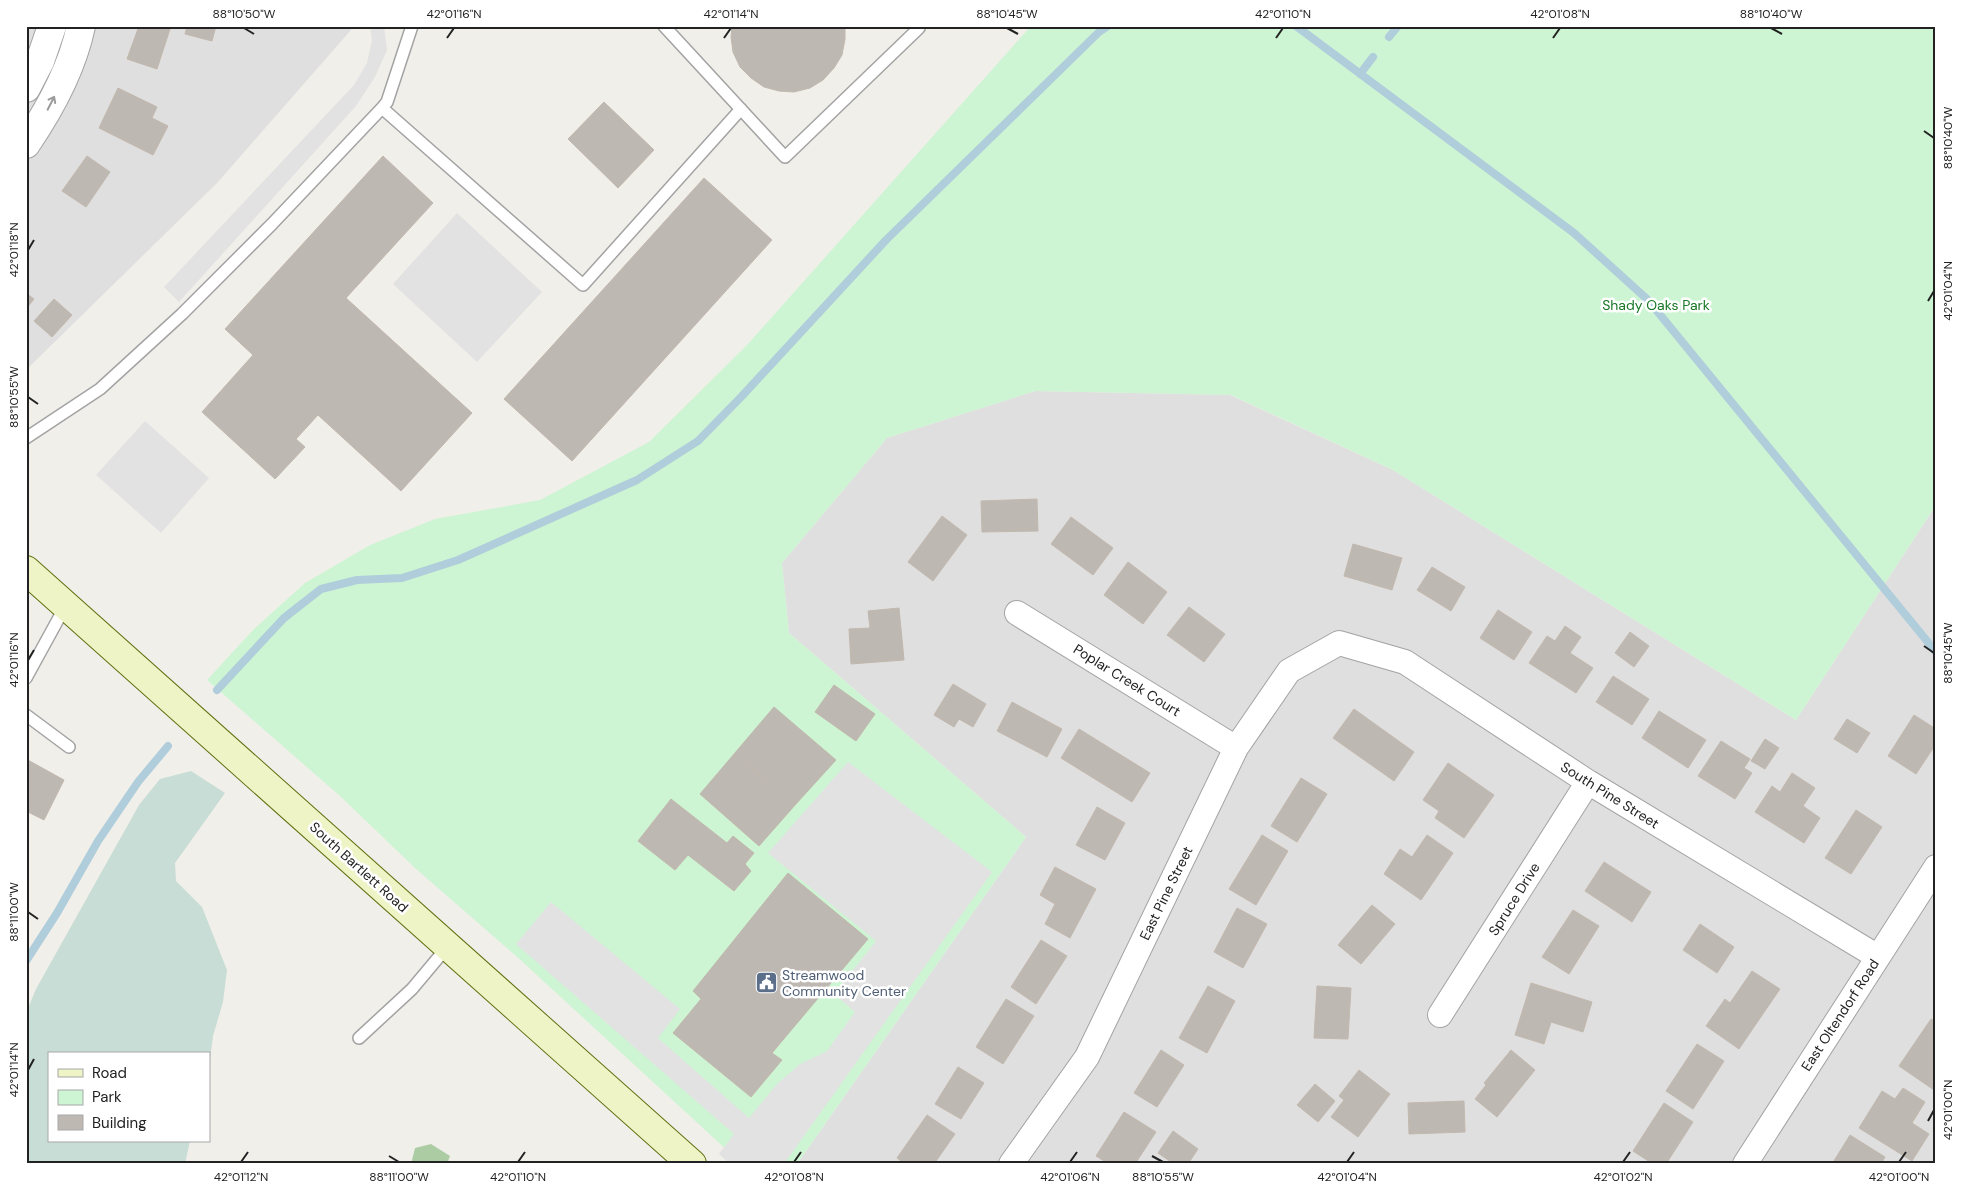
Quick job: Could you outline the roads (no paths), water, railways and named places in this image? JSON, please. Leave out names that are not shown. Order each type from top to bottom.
[{"type":"main road","name":"South Bartlett Road","points":[[26,570],[692,1164]]},
{"type":"street","points":[[26,88],[40,61],[52,26]]},
{"type":"street","points":[[26,144],[45,116],[63,81],[81,26]]},
{"type":"street","name":"Poplar Creek Court","points":[[1017,613],[1236,748]]},
{"type":"street","name":"East Pine Street","points":[[1011,1164],[1087,1057],[1236,748],[1289,671],[1339,643]]},
{"type":"street","name":"South Pine Street","points":[[1339,643],[1405,662],[1588,782],[1878,957]]},
{"type":"street","name":"Spruce Drive","points":[[1440,1015],[1588,782]]},
{"type":"street","name":"East Oltendorf Road","points":[[1744,1164],[1936,867]]},
{"type":"lane","points":[[26,438],[100,389],[182,314],[272,224],[382,108],[387,102],[412,26]]},
{"type":"lane","points":[[664,26],[785,158],[919,28]]},
{"type":"lane","points":[[382,108],[583,285],[741,110]]},
{"type":"lane","points":[[26,678],[66,605]]},
{"type":"lane","points":[[26,716],[69,747]]},
{"type":"lane","points":[[360,1038],[412,989],[448,946]]},
{"type":"waterway","points":[[217,690],[284,618],[321,589],[357,580],[402,578],[458,560],[637,480],[698,441],[886,240],[1099,32],[1108,26]]},
{"type":"waterway","points":[[1296,26],[1574,233],[1648,300],[1936,652]]},
{"type":"waterway","points":[[1389,37],[1398,26]]},
{"type":"waterway","points":[[1360,74],[1373,57]]},
{"type":"waterway","points":[[26,961],[57,913],[98,841],[138,782],[168,746]]},
{"type":"place","name":"Streamwood Community Center","points":[[766,983]]},
{"type":"park label","name":"Shady Oaks Park","points":[[1656,305]]}]
